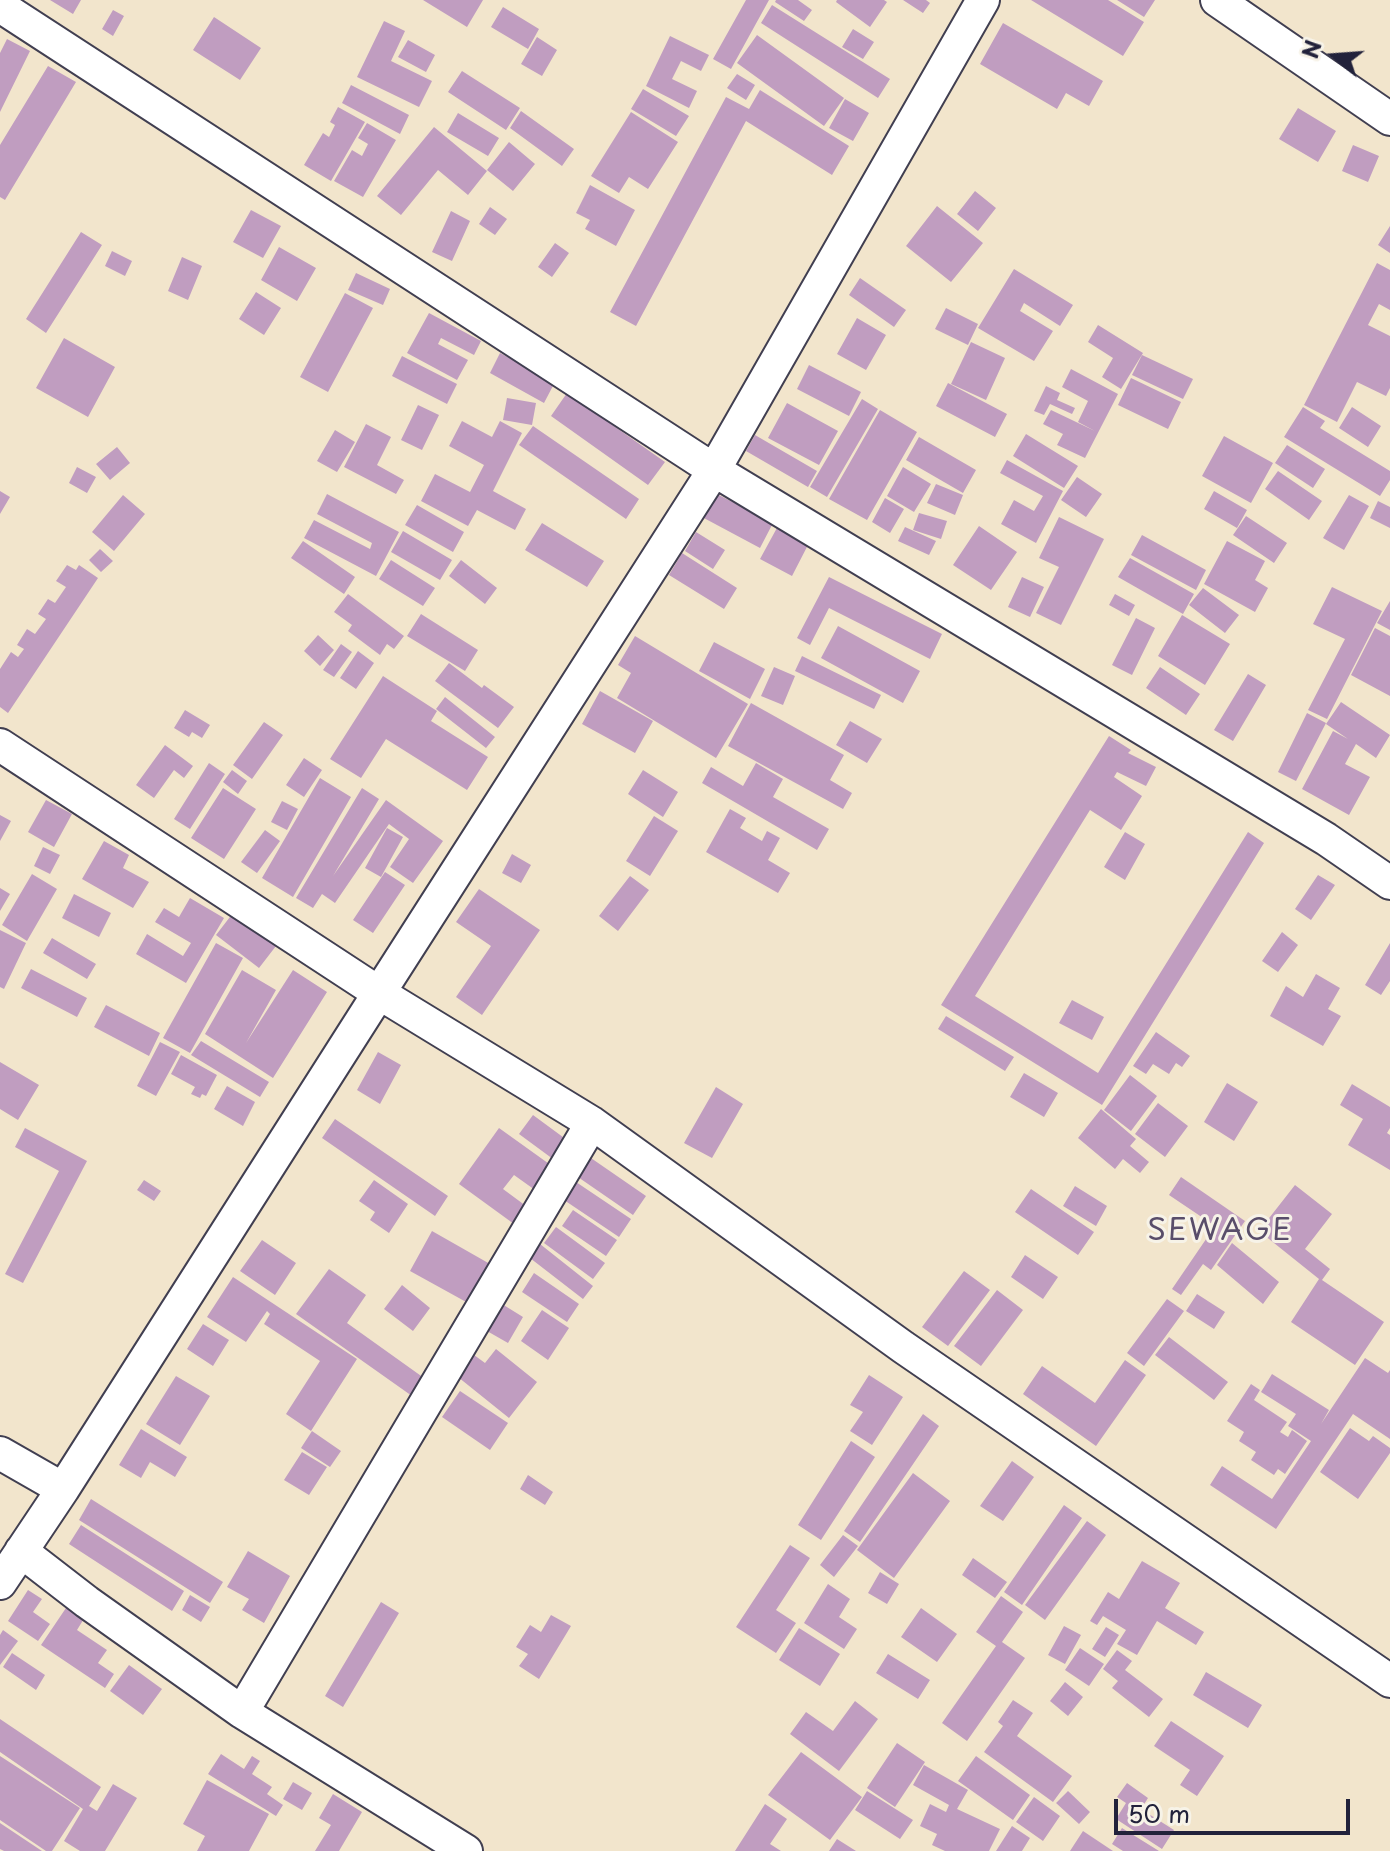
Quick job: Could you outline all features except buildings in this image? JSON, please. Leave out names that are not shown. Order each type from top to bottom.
[{"type":"street","points":[[0,1583],[714,470],[983,0]]},
{"type":"street","points":[[1217,0],[1390,119]]},
{"type":"street","points":[[0,6],[714,470],[1326,839],[1390,883]]},
{"type":"street","points":[[0,745],[379,993],[592,1123],[903,1347],[1390,1681]]},
{"type":"street","points":[[242,1712],[592,1123]]},
{"type":"street","points":[[0,1453],[63,1489]]},
{"type":"street","points":[[21,1551],[242,1712],[466,1851]]},
{"type":"district","name":"SEWAGE","points":[[1220,1232]]}]
